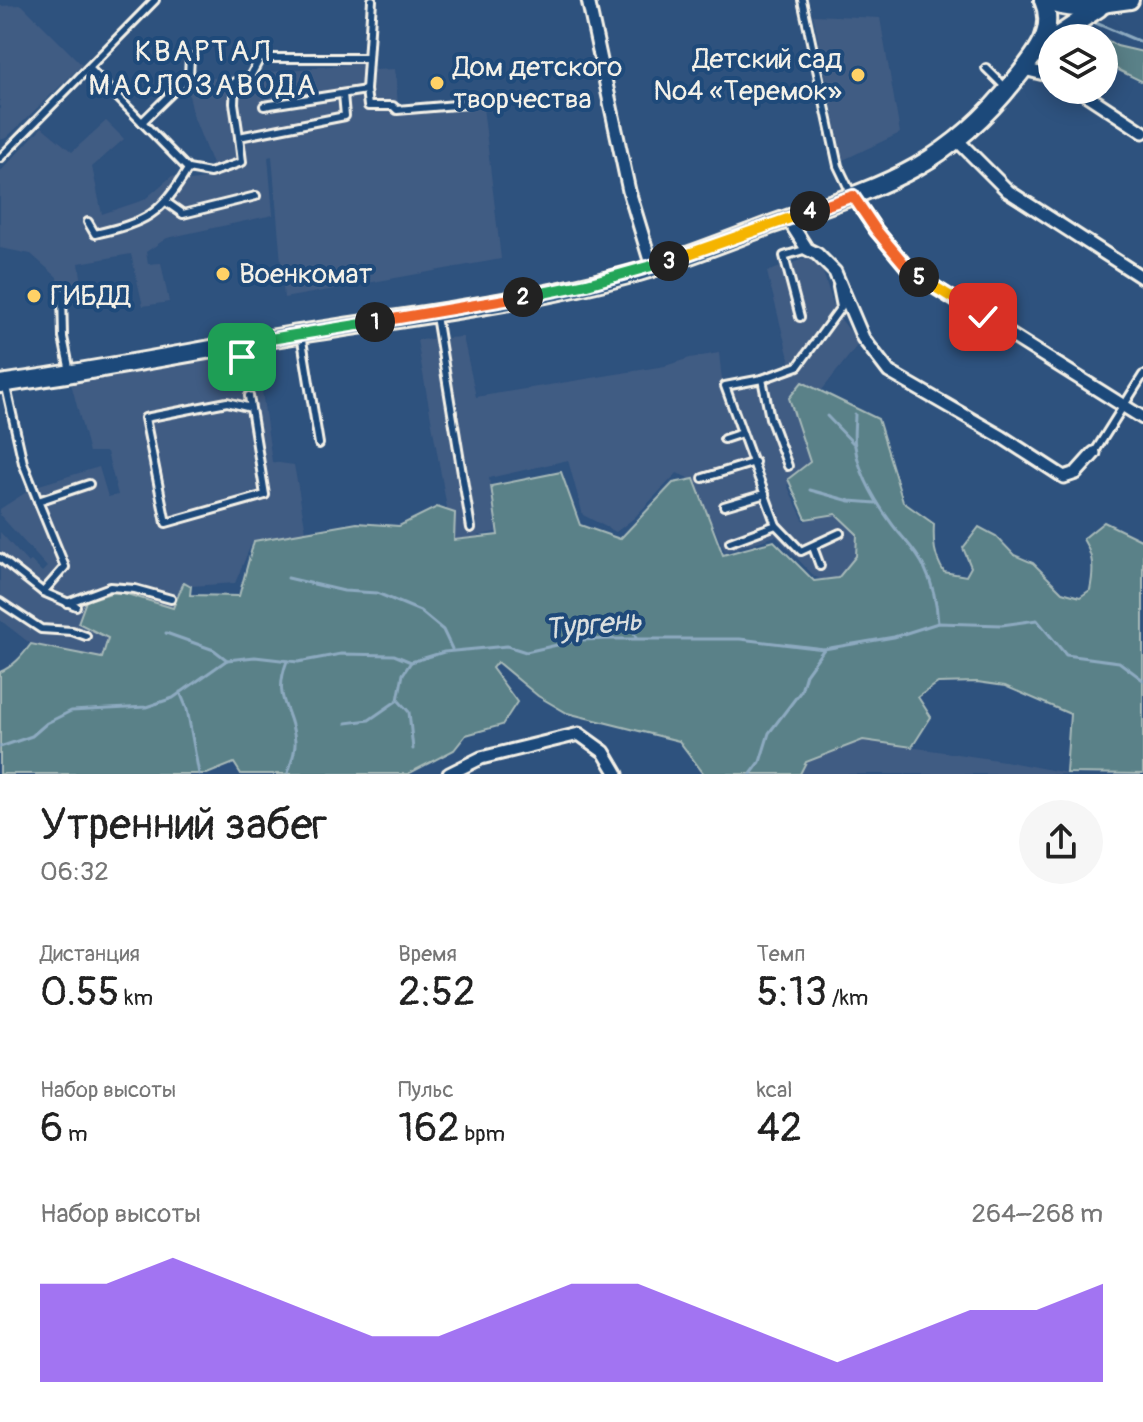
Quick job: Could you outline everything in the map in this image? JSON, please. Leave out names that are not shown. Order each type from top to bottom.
[{"type":"street","points":[[588,0],[629,191],[652,267]]},
{"type":"street","points":[[1049,24],[1043,0],[1068,7],[1130,0]]},
{"type":"street","points":[[1076,24],[1108,3]]},
{"type":"street","points":[[2,384],[435,313],[587,284],[652,267],[907,174],[958,141],[991,110],[1038,53]]},
{"type":"street","points":[[1024,69],[1038,72]]},
{"type":"street","points":[[1100,104],[1143,132]]},
{"type":"street","points":[[958,141],[1008,191],[1143,278]]},
{"type":"street","points":[[853,196],[876,230],[912,273],[1143,418]]},
{"type":"street","points":[[788,219],[807,249],[817,254],[835,272],[863,338],[889,372],[1002,437],[1064,477],[1076,473],[1094,453]]},
{"type":"street","points":[[449,774],[481,758],[579,734],[604,752],[617,774]]},
{"type":"lane","points":[[0,158],[155,0]]},
{"type":"lane","points":[[372,0],[367,58],[368,106],[393,106],[397,110],[468,104]]},
{"type":"lane","points":[[802,0],[838,166],[853,196]]},
{"type":"lane","points":[[142,122],[189,76],[190,57]]},
{"type":"lane","points":[[89,68],[188,169],[210,173],[242,162],[234,103],[235,82],[250,77],[260,58],[367,58]]},
{"type":"lane","points":[[986,68],[1008,90]]},
{"type":"lane","points":[[264,106],[366,90]]},
{"type":"lane","points":[[239,137],[345,116],[343,94]]},
{"type":"lane","points":[[88,222],[95,234],[136,224],[166,202],[188,169]]},
{"type":"lane","points":[[166,202],[183,214],[256,196]]},
{"type":"lane","points":[[800,317],[784,256],[807,249]]},
{"type":"lane","points":[[835,272],[841,307],[798,366],[762,379],[725,386],[776,525],[801,551],[840,533]]},
{"type":"lane","points":[[62,292],[63,337],[70,374]]},
{"type":"lane","points":[[435,313],[471,528]]},
{"type":"lane","points":[[301,334],[319,444]]},
{"type":"lane","points":[[240,344],[245,376]]},
{"type":"lane","points":[[1094,453],[1143,375]]},
{"type":"lane","points":[[762,379],[770,418],[788,466]]},
{"type":"lane","points":[[2,384],[23,463],[65,567],[43,592]]},
{"type":"lane","points":[[249,396],[251,408],[265,495],[166,523],[145,418],[227,402],[251,408]]},
{"type":"lane","points":[[724,439],[742,433]]},
{"type":"lane","points":[[703,478],[755,462]]},
{"type":"lane","points":[[38,501],[89,484]]},
{"type":"lane","points":[[724,506],[765,494]]},
{"type":"lane","points":[[730,542],[776,525]]},
{"type":"lane","points":[[813,547],[820,566]]},
{"type":"lane","points":[[0,558],[43,592],[76,606]]},
{"type":"lane","points":[[67,603],[110,587],[135,589],[171,599]]},
{"type":"lane","points":[[0,602],[41,629],[72,631],[86,636]]},
{"type":"shaded area","points":[[22,5],[82,65],[6,138],[0,140],[0,6]]},
{"type":"shaded area","name":"Детский сад №4 «Теремок»","points":[[813,15],[880,18],[900,133],[843,160]]},
{"type":"shaded area","points":[[360,63],[375,70],[395,69],[398,106],[461,102],[483,107],[501,259],[284,298],[272,156],[268,157],[273,215],[167,238],[146,252],[148,264],[161,263],[169,302],[143,306],[131,254],[79,263],[83,292],[58,299],[57,277],[31,254],[0,248],[0,172],[42,127],[72,152],[106,121],[124,139],[92,167],[102,214],[144,200],[172,176],[191,181],[217,177],[194,118],[187,86],[203,79]]},
{"type":"shaded area","points":[[817,254],[836,313],[859,343],[822,390],[802,385],[789,395],[813,465],[787,485],[804,521],[837,511],[859,532],[856,555],[842,590],[814,576],[776,536],[725,552],[693,480],[677,473],[634,518],[616,532],[583,515],[568,460],[489,478],[496,532],[453,541],[417,340],[463,337],[476,397],[665,366],[719,353],[722,380],[739,380],[791,366],[767,272]]},
{"type":"shaded area","points":[[210,357],[234,375],[259,371],[272,462],[294,465],[307,537],[253,540],[235,583],[191,586],[184,582],[174,608],[117,591],[92,630],[108,638],[102,658],[31,644],[0,620],[0,532],[28,563],[31,561],[42,572],[47,567],[0,515],[0,509],[36,486],[99,467],[108,497],[118,495],[107,452],[89,452],[71,383]]},
{"type":"shaded area","points":[[863,740],[1072,774],[801,774],[806,762]]},
{"type":"green space","points":[[1118,46],[1143,52],[1143,82],[1118,70]]},
{"type":"green space","points":[[802,382],[878,419],[903,502],[934,524],[935,549],[944,572],[966,576],[971,567],[963,548],[979,527],[996,536],[1014,555],[1033,563],[1062,592],[1080,597],[1090,590],[1092,576],[1091,558],[1083,539],[1104,522],[1143,541],[1143,774],[1066,773],[1070,714],[1005,686],[977,682],[938,683],[918,697],[931,717],[912,747],[863,740],[806,762],[800,774],[704,774],[679,741],[567,713],[538,696],[497,662],[492,668],[517,702],[502,725],[466,735],[454,750],[408,774],[241,774],[234,763],[207,774],[0,774],[0,672],[17,660],[31,644],[102,658],[108,638],[78,623],[86,601],[117,591],[173,608],[184,582],[191,586],[190,595],[239,596],[254,541],[357,523],[399,526],[437,507],[455,513],[454,540],[498,535],[491,486],[561,472],[580,525],[620,539],[673,483],[694,479],[723,555],[774,541],[814,581],[838,578],[856,556],[857,534],[836,514],[806,519],[788,479],[810,462],[789,398]]},
{"type":"waterway","points":[[1091,21],[1143,43]]},
{"type":"waterway","points":[[855,414],[854,442],[864,476],[886,515],[922,563],[936,602],[938,623]]},
{"type":"waterway","points":[[827,416],[854,444]]},
{"type":"waterway","points":[[810,490],[850,501],[876,503]]},
{"type":"waterway","points":[[288,578],[344,591],[377,593],[420,611],[443,630],[452,649]]},
{"type":"waterway","name":"Тургень","points":[[0,747],[32,736],[47,723],[71,711],[146,707],[173,698],[227,660],[255,657],[298,662],[341,654],[394,655],[411,662],[444,652],[507,646],[526,652],[579,640],[611,639],[740,639],[824,649],[894,637],[938,623],[1002,625],[1037,620],[1066,655],[1119,662],[1143,680]]},
{"type":"waterway","points":[[632,626],[636,638]]},
{"type":"waterway","points":[[166,633],[214,650],[227,660]]},
{"type":"waterway","points":[[751,774],[760,762],[769,733],[801,691],[806,674],[824,649]]},
{"type":"waterway","points":[[287,661],[282,695],[295,745],[288,773]]},
{"type":"waterway","points":[[346,723],[369,720],[398,700],[403,674],[411,662]]},
{"type":"waterway","points":[[180,692],[187,709],[199,774]]},
{"type":"waterway","points":[[399,701],[409,712],[413,749]]},
{"type":"place","name":"Детский сад №4 «Теремок»","points":[[858,75]]},
{"type":"place","name":"Дом детского творчества","points":[[437,83]]},
{"type":"place","name":"Военкомат","points":[[223,274]]},
{"type":"place","name":"ГИБДД","points":[[34,296]]},
{"type":"district","name":"КВАРТАЛ МАСЛОЗАВОДА","points":[[203,68]]},
{"type":"route","points":[[242,357],[240,344],[468,307],[639,271],[853,196],[876,230],[912,273],[983,317]]}]
